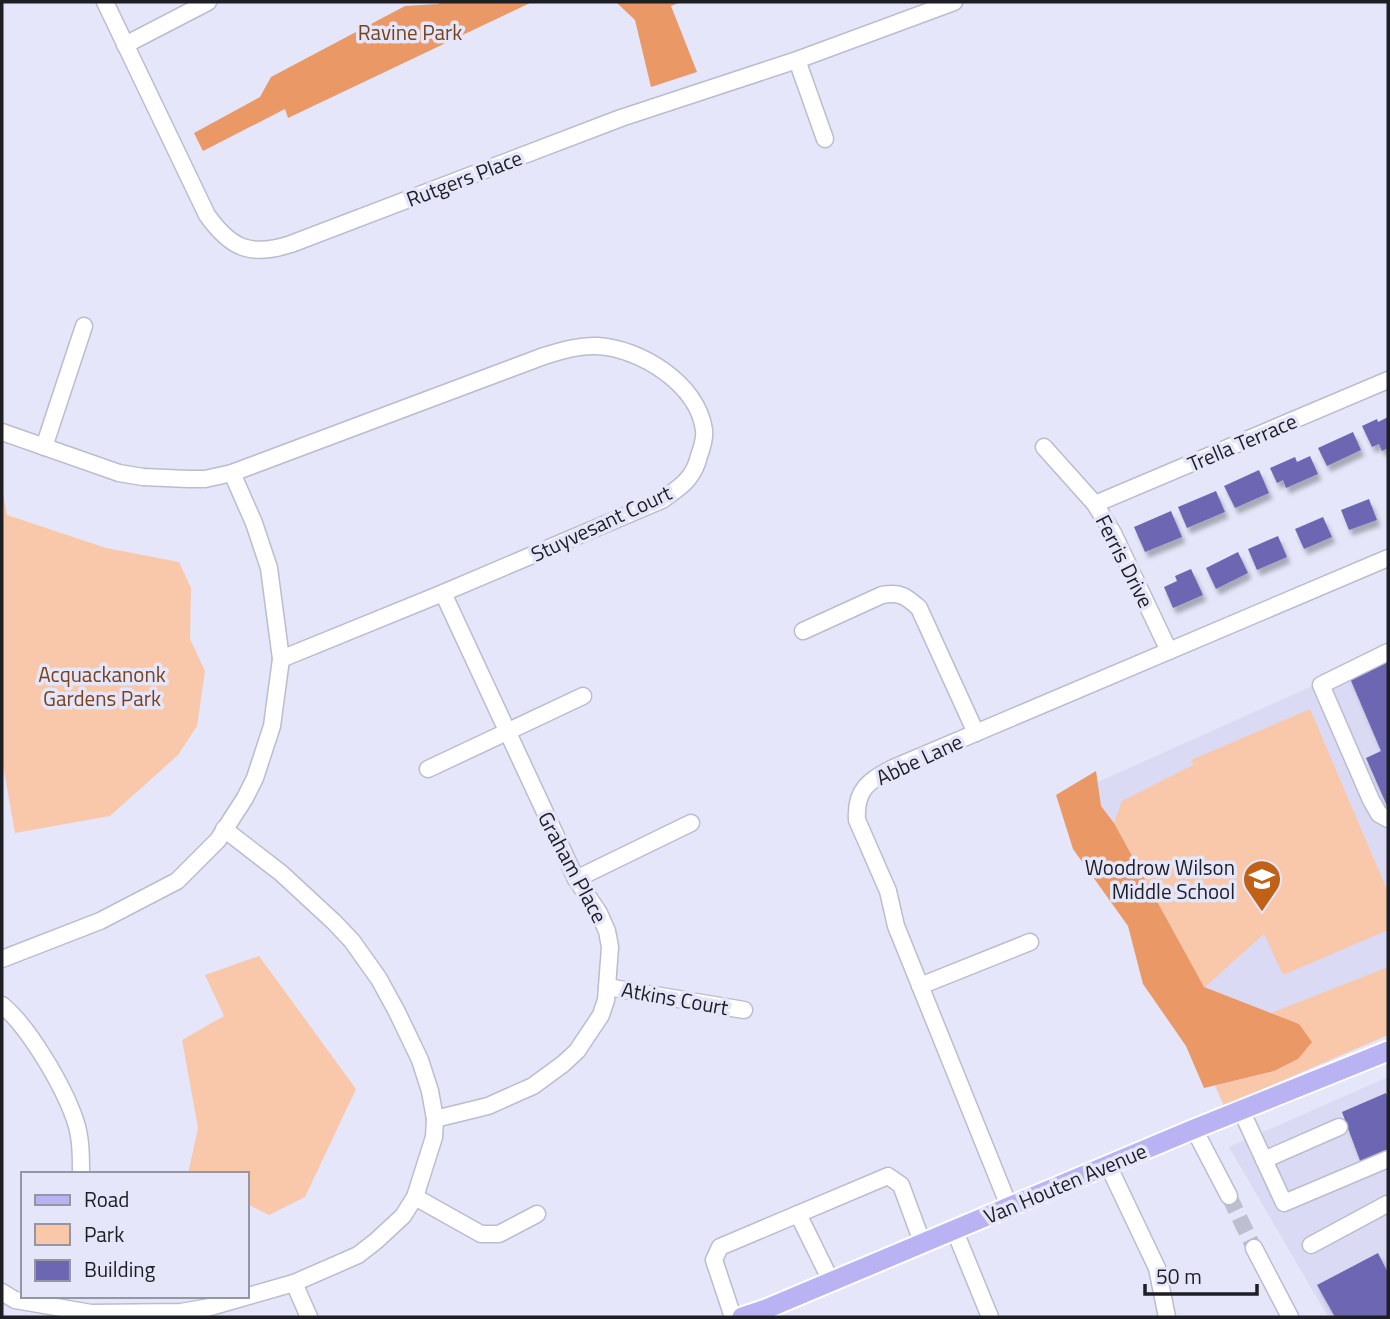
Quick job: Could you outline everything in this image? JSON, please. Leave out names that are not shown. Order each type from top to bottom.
[{"type":"main road","name":"Van Houten Avenue","points":[[742,1317],[768,1313],[831,1281],[922,1242],[1388,1051]]},
{"type":"street","name":"Rutgers Place","points":[[105,2],[207,215],[219,232],[230,241],[258,251],[291,244],[621,118],[797,60],[954,2]]},
{"type":"street","points":[[125,46],[208,2]]},
{"type":"street","points":[[797,60],[825,139]]},
{"type":"street","points":[[44,447],[84,326]]},
{"type":"street","name":"Stuyvesant Court","points":[[2,432],[119,473],[143,477],[205,478],[232,473],[544,356],[578,347],[596,346],[629,353],[668,374],[682,387],[701,416],[704,432],[698,460],[687,481],[662,500],[281,659]]},
{"type":"street","name":"Trella Terrace","points":[[1095,504],[1388,380]]},
{"type":"street","name":"Ferris Drive","points":[[1044,447],[1095,504],[1113,533],[1168,651]]},
{"type":"street","points":[[2,959],[100,921],[177,881],[218,840],[250,788],[272,726],[281,659],[269,568],[254,523],[232,473]]},
{"type":"street","name":"Abbe Lane","points":[[1009,1206],[896,926],[888,891],[857,820],[856,809],[860,794],[869,781],[893,768],[1388,558]]},
{"type":"street","name":"Graham Place","points":[[435,1119],[488,1106],[519,1093],[546,1077],[577,1051],[601,1015],[606,999],[610,947],[599,913],[576,879],[443,593]]},
{"type":"street","points":[[803,631],[882,595],[895,593],[908,597],[919,608],[976,733]]},
{"type":"street","points":[[1388,652],[1321,685],[1371,800],[1379,814],[1388,819]]},
{"type":"street","points":[[428,769],[583,696]]},
{"type":"street","points":[[576,879],[691,823]]},
{"type":"street","points":[[224,830],[309,897],[352,941],[379,979],[420,1060],[435,1119],[434,1137],[415,1197],[403,1216],[358,1255],[295,1283],[248,1296]]},
{"type":"street","points":[[920,986],[1030,942]]},
{"type":"street","name":"Atkins Court","points":[[607,987],[744,1010]]},
{"type":"street","points":[[2,1005],[11,1012],[58,1082],[76,1121],[81,1172]]},
{"type":"street","points":[[1241,1110],[1284,1203],[1388,1159]]},
{"type":"street","points":[[1264,1160],[1339,1127]]},
{"type":"street","points":[[1194,1129],[1229,1196]]},
{"type":"street","points":[[1108,1165],[1157,1268],[1167,1317]]},
{"type":"street","points":[[733,1317],[714,1260],[720,1247],[888,1175],[901,1185],[922,1242]]},
{"type":"street","points":[[415,1197],[481,1234],[499,1234],[537,1214]]},
{"type":"street","points":[[1311,1245],[1387,1204]]},
{"type":"street","points":[[798,1214],[831,1281]]},
{"type":"street","points":[[954,1229],[989,1317]]},
{"type":"street","points":[[1254,1248],[1290,1317]]},
{"type":"street","points":[[295,1283],[309,1317]]},
{"type":"street","points":[[2,1293],[15,1300],[91,1313],[181,1312],[242,1298]]},
{"type":"shaded area","name":"Woodrow Wilson Middle School","points":[[1388,652],[1388,1034],[1224,1106],[1079,792]]},
{"type":"shaded area","points":[[1388,1077],[1388,1317],[1328,1317],[1229,1147]]},
{"type":"green space","name":"Ravine Park","points":[[442,2],[532,2],[288,118],[285,109],[203,151],[194,133],[260,97],[271,77],[405,6]]},
{"type":"green space","points":[[616,2],[681,2],[671,6],[697,72],[651,87],[635,20]]},
{"type":"green space","name":"Acquackanonk Gardens Park","points":[[2,488],[7,515],[106,548],[179,562],[191,588],[190,639],[205,671],[197,726],[178,755],[110,816],[15,833],[2,759]]},
{"type":"green space","points":[[1310,709],[1388,892],[1388,930],[1283,975],[1264,934],[1204,988],[1114,823],[1122,801],[1193,765],[1191,760]]},
{"type":"green space","points":[[1096,771],[1101,806],[1114,823],[1204,987],[1299,1024],[1312,1042],[1298,1059],[1274,1071],[1204,1088],[1186,1046],[1143,984],[1128,926],[1073,849],[1056,795]]},
{"type":"green space","points":[[259,956],[356,1089],[305,1197],[269,1215],[248,1204],[248,1172],[188,1172],[198,1128],[182,1040],[224,1016],[205,975]]},
{"type":"green space","points":[[1388,967],[1388,1035],[1224,1106],[1217,1085],[1274,1071],[1298,1059],[1299,1024],[1271,1013]]},
{"type":"building","points":[[1388,417],[1388,448],[1382,451],[1379,444],[1372,447],[1362,426]]},
{"type":"building","points":[[1353,432],[1361,450],[1327,466],[1318,448]]},
{"type":"building","points":[[1310,456],[1318,474],[1286,488],[1283,480],[1277,483],[1270,468],[1295,457],[1297,462]]},
{"type":"building","points":[[1259,470],[1269,493],[1235,508],[1224,486]]},
{"type":"building","points":[[1216,491],[1225,512],[1187,528],[1178,507]]},
{"type":"building","points":[[1369,499],[1377,520],[1349,530],[1341,510]]},
{"type":"building","points":[[1171,511],[1182,537],[1145,552],[1134,527]]},
{"type":"building","points":[[1323,517],[1332,537],[1304,549],[1295,529]]},
{"type":"building","points":[[1278,536],[1287,557],[1257,570],[1248,549]]},
{"type":"building","points":[[1238,552],[1248,573],[1216,589],[1206,568]]},
{"type":"building","points":[[1191,569],[1203,595],[1173,608],[1164,587],[1177,581],[1175,576]]},
{"type":"building","points":[[1388,658],[1388,808],[1366,758],[1381,751],[1349,676]]},
{"type":"building","points":[[1386,1093],[1388,1156],[1362,1166],[1342,1112]]},
{"type":"building","points":[[1378,1253],[1388,1273],[1388,1317],[1335,1317],[1317,1285]]},
{"type":"tunnel","points":[[1229,1196],[1254,1248]]},
{"type":"place","name":"Woodrow Wilson Middle School","points":[[1262,913]]}]
